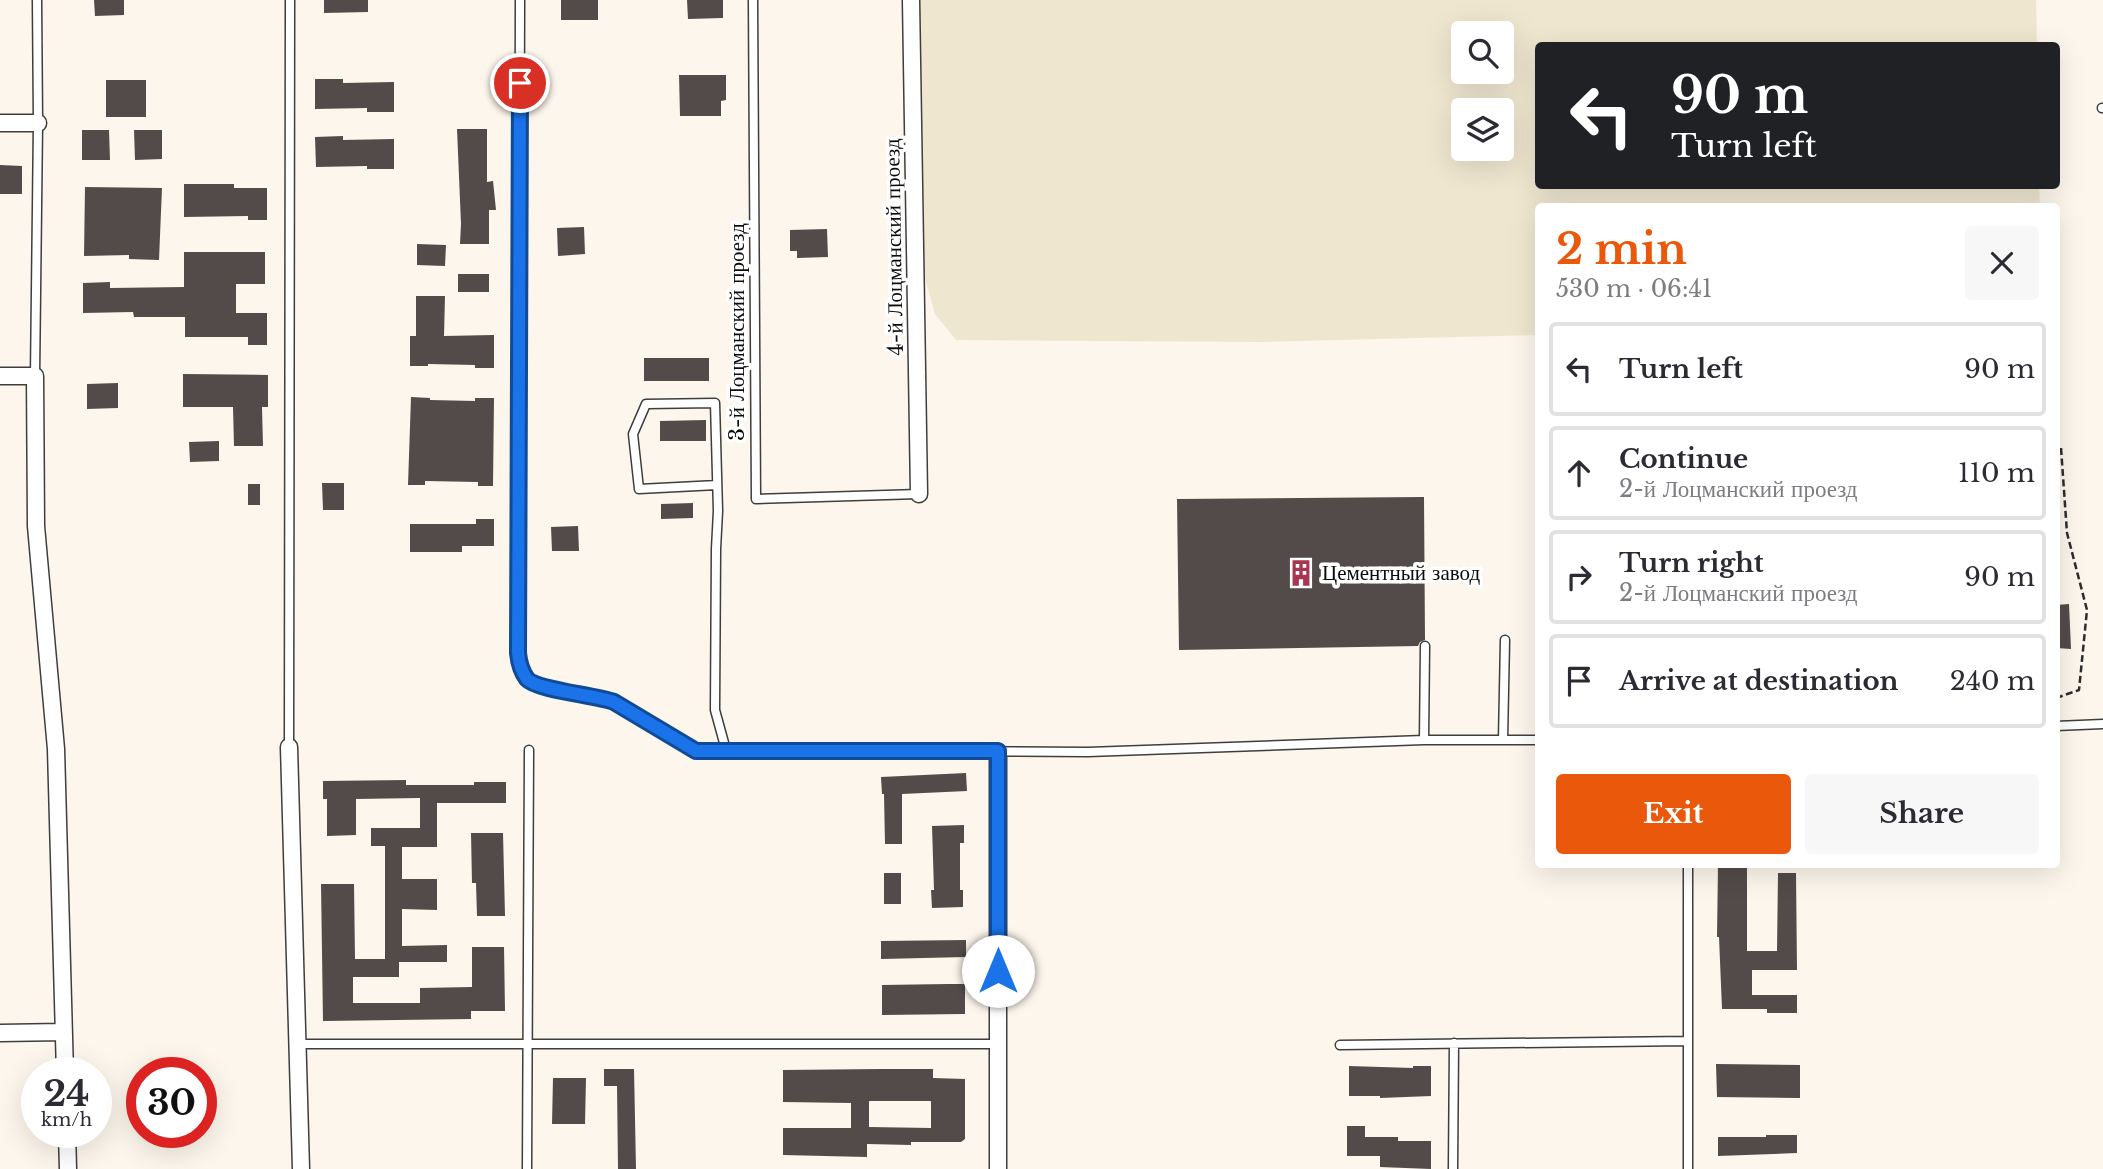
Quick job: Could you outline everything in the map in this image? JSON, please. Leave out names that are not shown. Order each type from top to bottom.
[{"type":"street","name":"4-й Лоцманский проезд","points":[[911,0],[919,494]]},
{"type":"street","points":[[0,123],[38,123]]},
{"type":"street","points":[[0,376],[35,376],[36,526],[56,749],[64,1057]]},
{"type":"street","points":[[289,747],[301,1169]]},
{"type":"street","points":[[998,751],[998,1169]]},
{"type":"street","points":[[0,1033],[63,1031]]},
{"type":"street","points":[[67,1148],[68,1169]]},
{"type":"lane","points":[[35,376],[37,0]]},
{"type":"lane","points":[[289,747],[290,0]]},
{"type":"lane","points":[[520,0],[518,653],[520,669],[529,682],[614,702],[696,751],[1088,752],[1424,740],[1535,740]]},
{"type":"lane","name":"3-й Лоцманский проезд","points":[[752,0],[756,499],[919,494]]},
{"type":"lane","points":[[717,485],[639,489],[633,434],[646,404],[715,403],[717,485],[715,710],[726,750]]},
{"type":"lane","points":[[1503,740],[1505,640]]},
{"type":"lane","points":[[1424,740],[1425,646]]},
{"type":"lane","points":[[2060,726],[2103,724]]},
{"type":"lane","points":[[527,1169],[529,750]]},
{"type":"lane","points":[[1688,868],[1688,1169]]},
{"type":"lane","points":[[1340,1045],[1688,1041]]},
{"type":"lane","points":[[298,1044],[998,1044]]},
{"type":"lane","points":[[1453,1169],[1454,1044]]},
{"type":"path","points":[[2060,697],[2079,690],[2087,610],[2067,533],[2061,448]]},
{"type":"shaded area","points":[[919,0],[2036,0],[2037,42],[1535,42],[1535,189],[2039,189],[2040,203],[1535,203],[1535,335],[1265,342],[956,340],[935,314],[923,271]]},
{"type":"building","points":[[94,0],[124,0],[124,15],[95,16]]},
{"type":"building","points":[[324,0],[368,0],[368,12],[324,13]]},
{"type":"building","points":[[561,0],[598,0],[598,20],[561,20]]},
{"type":"building","points":[[687,0],[723,0],[723,18],[688,19]]},
{"type":"building","points":[[679,75],[726,75],[726,100],[721,101],[721,116],[680,116]]},
{"type":"building","points":[[315,79],[343,79],[343,83],[394,82],[394,112],[367,112],[367,108],[315,109]]},
{"type":"building","points":[[106,80],[146,80],[146,117],[106,117]]},
{"type":"building","points":[[457,129],[487,129],[487,182],[493,181],[496,210],[489,210],[489,244],[460,244]]},
{"type":"building","points":[[82,130],[109,130],[110,160],[82,160]]},
{"type":"building","points":[[134,130],[162,130],[162,159],[135,160]]},
{"type":"building","points":[[343,136],[343,140],[394,139],[394,169],[367,169],[367,166],[316,167],[315,137]]},
{"type":"building","points":[[0,165],[22,166],[22,194],[0,194]]},
{"type":"building","points":[[184,184],[234,184],[234,188],[267,188],[267,220],[248,220],[248,216],[184,217]]},
{"type":"building","points":[[85,187],[162,188],[159,260],[129,259],[129,255],[84,256]]},
{"type":"building","points":[[584,227],[585,254],[558,256],[557,228]]},
{"type":"building","points":[[827,229],[828,257],[797,258],[797,251],[790,251],[790,230]]},
{"type":"building","points":[[417,244],[446,245],[445,266],[417,265]]},
{"type":"building","points":[[184,252],[265,252],[265,284],[236,284],[236,313],[267,313],[267,345],[248,345],[248,337],[185,337],[185,317],[134,317],[133,312],[83,313],[83,283],[110,282],[110,288],[184,287]]},
{"type":"building","points":[[458,274],[489,274],[489,292],[458,292]]},
{"type":"building","points":[[416,296],[445,296],[444,336],[494,335],[494,368],[475,368],[475,365],[410,366],[410,336],[416,336]]},
{"type":"building","points":[[644,358],[709,358],[709,381],[644,381]]},
{"type":"building","points":[[183,374],[268,375],[268,407],[262,407],[263,446],[234,446],[233,407],[183,407]]},
{"type":"building","points":[[118,383],[118,408],[87,409],[87,384]]},
{"type":"building","points":[[411,397],[475,401],[475,398],[494,398],[493,486],[478,486],[478,482],[425,481],[425,485],[408,485]]},
{"type":"building","points":[[706,420],[706,441],[660,441],[660,421]]},
{"type":"building","points":[[219,441],[219,461],[190,462],[189,442]]},
{"type":"building","points":[[322,483],[344,483],[344,510],[323,510]]},
{"type":"building","points":[[248,484],[260,484],[260,505],[248,505]]},
{"type":"building","name":"Цементный завод","points":[[1424,497],[1425,640],[1418,646],[1179,650],[1177,499]]},
{"type":"building","points":[[693,503],[693,518],[661,519],[661,504]]},
{"type":"building","points":[[476,519],[494,519],[494,546],[462,546],[462,552],[410,552],[410,524],[476,524]]},
{"type":"building","points":[[578,526],[579,551],[552,551],[551,527]]},
{"type":"building","points":[[2069,604],[2071,649],[2060,648],[2060,605]]},
{"type":"building","points":[[966,773],[967,791],[902,794],[902,844],[885,844],[881,777]]},
{"type":"building","points":[[406,780],[406,785],[506,782],[506,803],[437,803],[437,847],[402,847],[402,879],[437,879],[437,910],[402,909],[402,946],[447,945],[447,962],[399,962],[399,977],[353,977],[353,1003],[420,1003],[420,988],[472,987],[472,947],[504,947],[505,1011],[471,1011],[471,1019],[323,1021],[321,884],[354,884],[355,959],[385,959],[385,846],[371,846],[371,828],[420,828],[420,798],[356,799],[356,835],[327,836],[327,799],[323,799],[323,781]]},
{"type":"building","points":[[964,825],[964,843],[960,843],[960,890],[963,890],[963,907],[932,908],[932,826]]},
{"type":"building","points":[[471,833],[503,833],[505,916],[477,916],[476,883],[472,883]]},
{"type":"building","points":[[1718,868],[1747,868],[1747,951],[1777,951],[1778,873],[1796,873],[1797,970],[1752,970],[1752,995],[1797,995],[1797,1013],[1767,1013],[1767,1009],[1722,1009],[1717,937]]},
{"type":"building","points":[[884,873],[901,873],[901,904],[884,904]]},
{"type":"building","points":[[966,940],[966,957],[881,959],[881,941]]},
{"type":"building","points":[[965,984],[965,1014],[882,1015],[882,985]]},
{"type":"building","points":[[1716,1064],[1800,1065],[1800,1098],[1717,1097]]},
{"type":"building","points":[[1349,1066],[1431,1066],[1431,1096],[1349,1096]]},
{"type":"building","points":[[604,1069],[634,1069],[636,1169],[618,1169],[617,1086],[604,1086]]},
{"type":"building","points":[[933,1069],[933,1078],[965,1079],[965,1139],[961,1142],[911,1142],[911,1145],[867,1144],[867,1157],[783,1155],[783,1128],[851,1128],[851,1103],[783,1102],[783,1070]],"holes":[[[869,1101],[931,1101],[931,1128],[869,1127]]]},
{"type":"building","points":[[553,1078],[586,1078],[585,1124],[552,1124]]},
{"type":"building","points":[[1347,1126],[1365,1126],[1365,1137],[1431,1141],[1431,1169],[1380,1167],[1380,1156],[1347,1156]]},
{"type":"building","points":[[1797,1135],[1797,1153],[1718,1156],[1718,1137]]},
{"type":"place","name":"Цементный завод","points":[[1301,573]]},
{"type":"route","points":[[520,83],[520,669],[529,682],[614,702],[696,751],[998,751],[998,971]]}]
